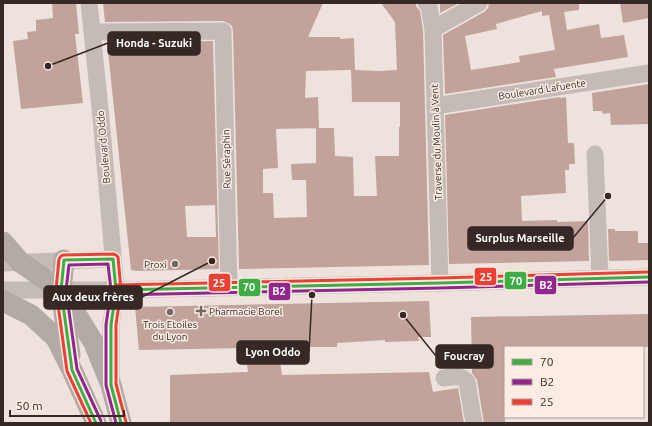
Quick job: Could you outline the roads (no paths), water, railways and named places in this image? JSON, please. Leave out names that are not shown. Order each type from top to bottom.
[{"type":"main road","points":[[3,242],[12,262],[61,290],[94,343],[111,385],[121,423]]},
{"type":"main road","points":[[64,260],[61,290],[72,370]]},
{"type":"main road","points":[[3,301],[31,315],[56,338],[96,423]]},
{"type":"street","name":"Boulevard Oddo","points":[[89,3],[116,290],[111,325],[111,385]]},
{"type":"street","points":[[433,29],[479,3]]},
{"type":"street","name":"Traverse du Moulin à Vent","points":[[428,4],[433,29],[440,283]]},
{"type":"street","name":"Rue Séraphin","points":[[92,32],[223,30],[229,288]]},
{"type":"street","name":"Boulevard Lafuente","points":[[435,106],[649,73]]},
{"type":"street","points":[[595,154],[600,278]]},
{"type":"street","points":[[12,262],[113,259]]},
{"type":"street","points":[[3,290],[229,288],[649,277]]},
{"type":"street","points":[[444,378],[461,376],[468,382],[474,423]]},
{"type":"place","name":"Honda - Suzuki","points":[[48,66]]},
{"type":"place","name":"Surplus Marseille","points":[[608,196]]},
{"type":"place","name":"Aux deux frères","points":[[212,261]]},
{"type":"place","name":"Proxi","points":[[175,264]]},
{"type":"place","name":"Lyon Oddo","points":[[312,295]]},
{"type":"place","name":"Pharmacie Borel","points":[[201,311]]},
{"type":"place","name":"Trois Etoiles du Lyon","points":[[170,312]]},
{"type":"place","name":"Foucray","points":[[403,315]]}]
